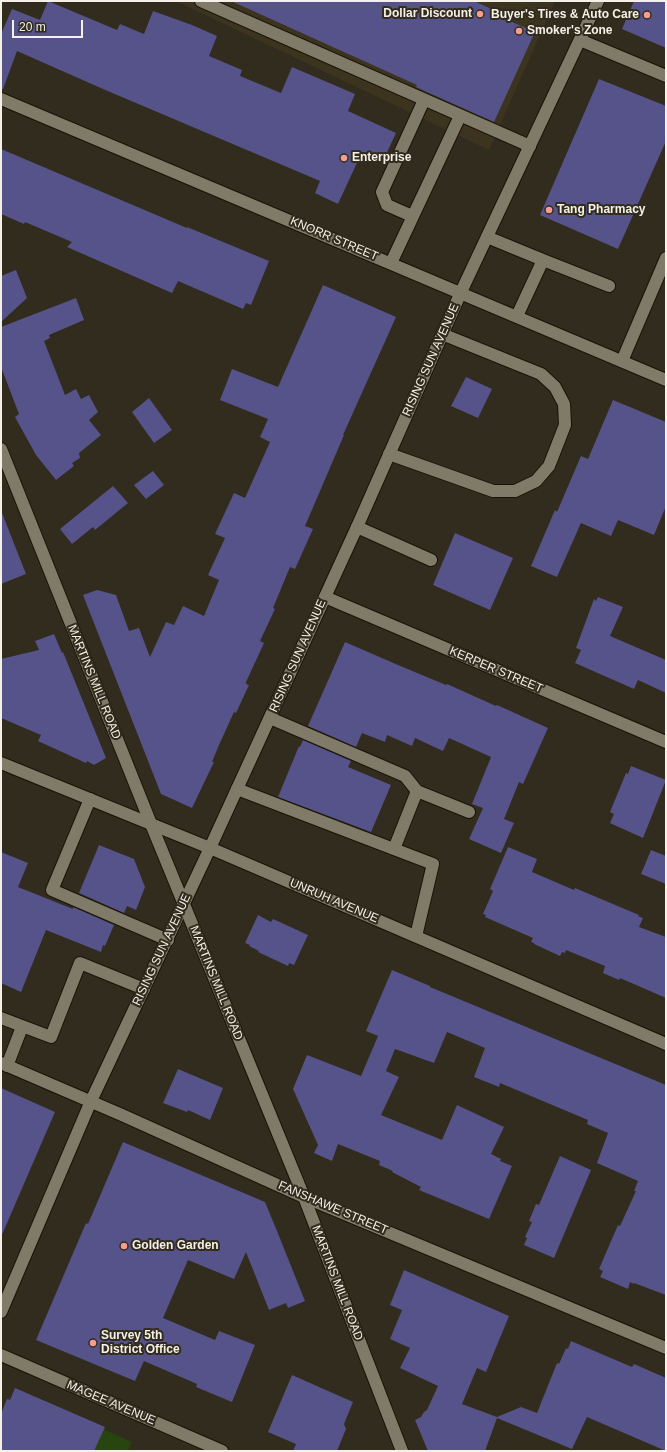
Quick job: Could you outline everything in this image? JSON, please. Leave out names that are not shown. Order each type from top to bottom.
[{"type":"street","points":[[200,1],[530,146]]},
{"type":"street","name":"RISING SUN AVENUE","points":[[1,1312],[91,1101],[168,940],[270,718],[357,527],[461,292],[598,1]]},
{"type":"street","points":[[580,40],[666,76]]},
{"type":"street","name":"KNORR STREET","points":[[1,99],[461,292],[666,380]]},
{"type":"street","points":[[412,216],[387,205],[382,192],[424,100]]},
{"type":"street","points":[[391,263],[460,116]]},
{"type":"street","points":[[488,237],[609,286]]},
{"type":"street","points":[[622,361],[666,258]]},
{"type":"street","points":[[517,316],[543,260]]},
{"type":"street","points":[[389,454],[493,491],[515,491],[536,481],[549,466],[565,425],[564,404],[555,387],[541,374],[442,334]]},
{"type":"street","name":"MARTINS MILL ROAD","points":[[2,455],[304,1197],[402,1451]]},
{"type":"street","points":[[357,527],[431,560]]},
{"type":"street","name":"KERPER STREET","points":[[325,597],[666,742]]},
{"type":"street","points":[[270,718],[406,776],[417,791],[469,812]]},
{"type":"street","name":"UNRUH AVENUE","points":[[1,763],[210,848],[666,1044]]},
{"type":"street","points":[[237,790],[433,864],[416,936]]},
{"type":"street","points":[[394,849],[417,791]]},
{"type":"street","points":[[90,799],[52,890],[168,940]]},
{"type":"street","points":[[1,1018],[51,1037],[80,962],[144,989]]},
{"type":"street","points":[[4,1065],[22,1027]]},
{"type":"street","name":"FANSHAWE STREET","points":[[4,1065],[91,1101],[304,1197],[666,1348]]},
{"type":"street","name":"MAGEE AVENUE","points":[[1,1355],[222,1451]]},
{"type":"shaded area","points":[[176,1],[555,1],[489,150]]},
{"type":"green space","points":[[103,1429],[132,1442],[128,1451],[93,1451]]},
{"type":"building","points":[[48,1],[117,30],[120,24],[144,34],[153,11],[192,25],[217,36],[209,56],[242,70],[240,76],[281,93],[292,67],[355,94],[348,111],[396,133],[382,163],[361,154],[338,204],[315,193],[320,181],[17,51],[3,89],[1,89],[1,34],[12,9],[40,20]]},
{"type":"building","points":[[231,1],[474,1],[498,12],[496,15],[535,32],[494,122],[416,87],[417,85]]},
{"type":"building","name":"Buyer's Tires & Auto Care","points":[[634,1],[666,1],[666,48],[622,29]]},
{"type":"building","points":[[599,79],[666,106],[666,141],[618,249],[540,215]]},
{"type":"building","points":[[1,149],[269,261],[251,305],[246,303],[243,309],[178,281],[172,293],[67,247],[72,242],[25,222],[24,224],[1,214]]},
{"type":"building","points":[[16,270],[27,298],[1,322],[1,276]]},
{"type":"building","points":[[323,285],[396,317],[343,435],[305,526],[313,529],[295,569],[290,567],[273,608],[275,609],[260,641],[264,643],[246,682],[246,684],[249,685],[236,713],[234,712],[212,762],[214,762],[192,808],[161,794],[83,595],[97,590],[116,595],[129,631],[139,628],[150,657],[166,622],[174,625],[183,606],[204,616],[219,580],[208,575],[225,538],[215,534],[234,493],[245,498],[270,442],[260,437],[268,419],[220,400],[232,369],[278,387]]},
{"type":"building","points":[[76,298],[84,320],[49,335],[50,338],[44,341],[65,395],[76,389],[81,399],[89,395],[98,412],[89,420],[101,435],[79,453],[80,458],[72,463],[74,466],[56,480],[36,455],[15,417],[19,414],[1,367],[1,327]]},
{"type":"building","points":[[466,377],[492,389],[478,418],[451,406]]},
{"type":"building","points":[[149,398],[172,430],[154,443],[132,412]]},
{"type":"building","points":[[613,400],[666,422],[666,506],[654,535],[618,520],[611,536],[581,523],[557,577],[531,566],[555,510],[557,512],[581,456],[588,459]]},
{"type":"building","points":[[153,471],[164,485],[146,499],[134,485]]},
{"type":"building","points":[[113,486],[128,503],[95,530],[93,527],[72,544],[60,529]]},
{"type":"building","points":[[1,513],[26,574],[1,584]]},
{"type":"building","points":[[455,533],[513,558],[490,610],[433,585]]},
{"type":"building","points":[[598,597],[623,607],[610,636],[666,660],[666,693],[638,680],[634,689],[575,663],[581,650],[576,648],[594,599],[596,601]]},
{"type":"building","points":[[54,634],[62,653],[63,652],[106,758],[94,765],[87,761],[86,763],[38,741],[41,735],[1,718],[1,659],[39,650],[35,641]]},
{"type":"building","points":[[345,642],[496,706],[497,705],[548,728],[523,784],[519,782],[504,819],[514,823],[501,853],[469,839],[483,808],[472,804],[491,757],[449,738],[443,751],[415,738],[412,746],[387,735],[385,742],[362,733],[356,747],[308,726]]},
{"type":"building","points":[[303,740],[351,761],[348,767],[391,785],[371,832],[278,797],[299,746],[300,747]]},
{"type":"building","points":[[631,766],[666,780],[643,838],[610,823],[614,814],[610,812],[626,773],[628,774]]},
{"type":"building","points":[[99,845],[134,859],[145,887],[136,910],[127,906],[124,913],[79,893]]},
{"type":"building","points":[[508,847],[537,859],[532,872],[639,915],[638,916],[643,918],[639,927],[666,937],[666,998],[620,978],[619,980],[603,973],[605,966],[566,950],[565,953],[562,952],[560,956],[531,942],[533,938],[485,917],[486,915],[483,914],[493,891],[490,889]]},
{"type":"building","points":[[651,850],[666,856],[666,884],[641,874]]},
{"type":"building","points":[[1,852],[28,863],[18,887],[73,909],[73,907],[114,925],[105,946],[103,945],[101,952],[46,930],[21,992],[1,983]]},
{"type":"building","points":[[258,915],[271,922],[273,919],[308,935],[294,965],[289,963],[288,966],[258,952],[259,951],[245,943]]},
{"type":"building","points":[[392,970],[666,1085],[666,1295],[630,1282],[628,1289],[600,1277],[603,1271],[599,1269],[618,1225],[620,1226],[636,1191],[634,1191],[638,1181],[597,1163],[608,1133],[587,1124],[588,1120],[500,1083],[499,1087],[474,1077],[485,1048],[447,1032],[434,1063],[395,1049],[386,1071],[399,1077],[381,1115],[442,1140],[457,1105],[504,1127],[491,1154],[501,1159],[500,1161],[512,1166],[489,1219],[419,1190],[421,1187],[379,1165],[380,1161],[338,1144],[332,1161],[314,1153],[318,1145],[293,1089],[307,1055],[361,1076],[378,1036],[366,1031]]},
{"type":"building","points":[[178,1069],[223,1088],[210,1120],[188,1110],[187,1112],[163,1103]]},
{"type":"building","points":[[1,1088],[55,1112],[1,1237]]},
{"type":"building","points":[[123,1142],[265,1202],[305,1301],[288,1308],[286,1303],[269,1310],[246,1252],[234,1279],[188,1260],[163,1318],[215,1340],[219,1331],[255,1345],[232,1402],[196,1387],[197,1384],[144,1361],[135,1381],[36,1340],[86,1223],[88,1224]]},
{"type":"building","points":[[560,1156],[591,1170],[554,1258],[524,1245],[527,1238],[525,1237],[532,1222],[529,1221],[536,1204],[539,1205]]},
{"type":"building","points":[[404,1270],[509,1316],[486,1372],[477,1368],[462,1404],[497,1417],[521,1407],[537,1413],[557,1363],[559,1364],[571,1341],[632,1367],[634,1364],[666,1378],[666,1451],[587,1417],[572,1449],[497,1418],[485,1451],[428,1451],[415,1420],[421,1417],[427,1410],[438,1386],[400,1368],[410,1348],[390,1339],[402,1310],[390,1305]]},
{"type":"building","points":[[292,1375],[353,1402],[344,1424],[346,1429],[337,1451],[293,1451],[296,1444],[268,1432]]},
{"type":"building","points":[[15,1388],[105,1427],[94,1451],[1,1451],[1,1414],[7,1399],[10,1400]]},
{"type":"place","name":"Dollar Discount","points":[[480,14]]},
{"type":"place","name":"Buyer's Tires & Auto Care","points":[[647,15]]},
{"type":"place","name":"Smoker's Zone","points":[[519,31]]},
{"type":"place","name":"Enterprise","points":[[344,158]]},
{"type":"place","name":"Tang Pharmacy","points":[[549,210]]},
{"type":"place","name":"Golden Garden","points":[[124,1246]]},
{"type":"place","name":"Survey 5th District Office","points":[[93,1343]]}]
